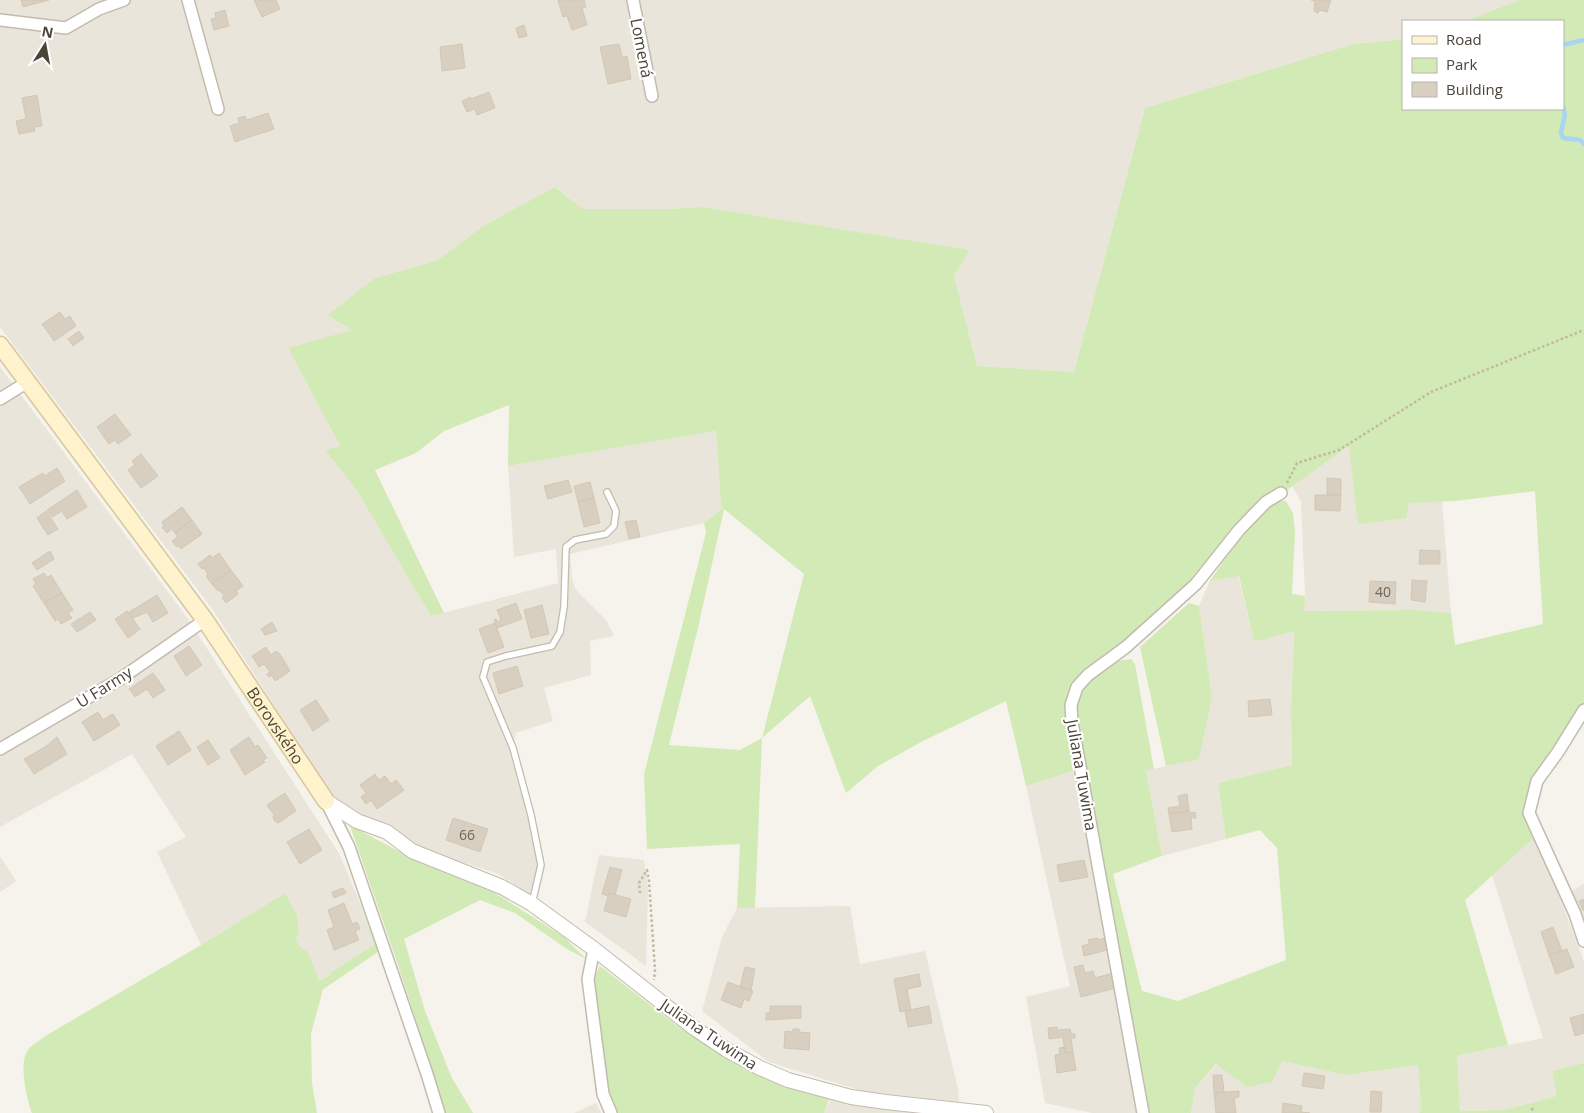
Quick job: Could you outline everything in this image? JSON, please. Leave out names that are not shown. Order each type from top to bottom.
[{"type":"main road","name":"Borovského","points":[[0,345],[29,381],[204,620],[326,801]]},
{"type":"street","points":[[0,20],[66,28],[100,9],[124,0]]},
{"type":"street","points":[[188,0],[218,109]]},
{"type":"street","name":"Lomená","points":[[633,0],[652,96]]},
{"type":"street","points":[[0,399],[29,381]]},
{"type":"street","name":"Juliana Tuwima","points":[[1143,1113],[1072,722],[1071,705],[1077,688],[1088,675],[1126,647],[1196,584],[1239,530],[1266,502],[1282,493]]},
{"type":"street","name":"U Farmy","points":[[0,749],[120,679],[204,620]]},
{"type":"street","points":[[1584,710],[1558,752],[1537,781],[1529,812],[1575,914],[1584,941]]},
{"type":"street","name":"Juliana Tuwima","points":[[326,801],[358,821],[387,832],[412,851],[502,887],[532,904],[594,949],[694,1028],[726,1050],[760,1068],[788,1080],[851,1097],[986,1113]]},
{"type":"street","name":"Borovského","points":[[326,801],[349,847],[424,1065],[438,1113]]},
{"type":"street","points":[[343,835],[358,821]]},
{"type":"street","points":[[594,949],[588,979],[603,1094],[611,1113]]},
{"type":"lane","points":[[532,904],[541,865],[531,815],[513,748],[483,677],[487,662],[552,646],[560,632],[564,607],[566,547],[575,540],[606,534],[614,526],[616,511],[607,492]]},
{"type":"path","points":[[1282,493],[1297,463],[1339,450],[1431,392],[1584,330]]},
{"type":"path","points":[[640,893],[639,883],[647,870],[655,970],[653,996]]},
{"type":"path","points":[[1532,1108],[1533,1113]]},
{"type":"shaded area","points":[[0,0],[1519,0],[1469,20],[1402,20],[1402,39],[1353,44],[1145,108],[1074,372],[977,366],[954,276],[970,250],[704,207],[583,209],[556,187],[483,226],[436,261],[375,278],[327,315],[353,330],[288,348],[340,446],[325,450],[357,491],[431,616],[558,583],[556,549],[514,557],[508,466],[716,431],[721,506],[723,508],[704,523],[570,554],[575,589],[606,620],[614,636],[590,641],[591,675],[544,688],[553,721],[516,733],[511,756],[528,816],[538,862],[530,895],[499,874],[421,849],[390,835],[331,795],[213,610],[0,327]]},
{"type":"shaded area","points":[[0,367],[186,616],[340,855],[358,898],[374,945],[330,972],[330,975],[319,981],[297,943],[285,893],[201,945],[157,852],[186,837],[132,754],[0,827]]},
{"type":"shaded area","points":[[1349,446],[1409,503],[1442,501],[1451,613],[1416,610],[1303,611],[1305,596],[1301,502],[1292,486]]},
{"type":"shaded area","points":[[1238,575],[1254,642],[1294,630],[1291,711],[1292,765],[1218,783],[1226,839],[1162,856],[1146,771],[1199,758],[1212,697],[1199,606],[1210,581]]},
{"type":"shaded area","points":[[1073,771],[1139,1113],[1092,1113],[1045,1103],[1026,997],[1070,986],[1026,786]]},
{"type":"shaded area","points":[[1533,839],[1547,865],[1584,961],[1584,1063],[1552,1071],[1558,1096],[1504,1110],[1460,1111],[1457,1056],[1543,1038],[1492,875]]},
{"type":"shaded area","points":[[599,855],[644,860],[648,887],[646,966],[585,922]]},
{"type":"shaded area","points":[[0,856],[16,881],[0,892]]},
{"type":"shaded area","points":[[1584,884],[1584,926],[1571,891]]},
{"type":"shaded area","points":[[850,906],[860,964],[925,951],[958,1089],[959,1102],[862,1091],[769,1062],[702,1011],[722,937],[737,908]]},
{"type":"shaded area","points":[[1282,1061],[1346,1075],[1418,1065],[1421,1109],[1419,1113],[1191,1113],[1195,1088],[1217,1064]]},
{"type":"shaded area","points":[[830,1099],[916,1113],[824,1113]]},
{"type":"shaded area","points":[[596,1103],[601,1113],[574,1113]]},
{"type":"green space","points":[[1519,0],[1584,0],[1584,703],[1537,781],[1522,811],[1533,839],[1465,900],[1508,1045],[1457,1056],[1460,1111],[1504,1110],[1557,1096],[1552,1071],[1584,1063],[1584,1113],[1419,1113],[1421,1109],[1418,1065],[1346,1075],[1282,1061],[1272,1082],[1247,1087],[1216,1064],[1195,1088],[1191,1113],[1150,1113],[1077,714],[1080,689],[1112,662],[1131,659],[1135,664],[1154,769],[1146,771],[1162,856],[1113,874],[1142,991],[1178,1001],[1286,960],[1277,848],[1260,830],[1226,839],[1218,783],[1292,765],[1291,711],[1294,631],[1254,642],[1239,576],[1210,581],[1245,529],[1270,502],[1229,531],[1186,590],[1124,644],[1104,654],[1069,688],[1065,715],[1073,771],[1026,786],[1006,701],[923,741],[878,766],[846,793],[810,696],[762,738],[755,908],[737,908],[740,844],[647,849],[644,774],[706,533],[704,523],[723,508],[721,506],[716,431],[508,466],[509,405],[444,431],[416,453],[375,470],[444,613],[431,616],[357,491],[325,450],[340,446],[288,348],[352,330],[327,315],[375,278],[436,261],[483,226],[555,187],[583,209],[704,207],[970,250],[954,276],[977,366],[1074,372],[1145,108],[1353,44],[1402,39],[1402,110],[1564,110],[1564,20],[1469,20]],"holes":[[[1349,446],[1358,524],[1406,518],[1409,503],[1455,501],[1535,491],[1543,624],[1455,645],[1451,613],[1416,610],[1304,611],[1305,596],[1292,594],[1295,533],[1293,513],[1286,501],[1273,500]],[[724,509],[804,574],[762,738],[740,750],[669,745],[698,628]]]},
{"type":"green space","points":[[1189,603],[1199,606],[1212,697],[1199,759],[1166,766],[1140,647]]},
{"type":"green space","points":[[348,820],[361,831],[415,860],[492,891],[564,937],[586,959],[567,949],[515,913],[480,900],[404,939],[425,1011],[452,1078],[473,1113],[446,1113]]},
{"type":"green space","points":[[285,893],[297,915],[299,933],[296,937],[297,942],[301,948],[308,952],[319,981],[374,945],[358,898],[378,952],[322,990],[311,1034],[312,1083],[317,1113],[32,1113],[26,1090],[24,1063],[25,1056],[32,1046],[47,1035],[201,945]]},
{"type":"green space","points":[[600,966],[679,1027],[753,1073],[829,1099],[824,1113],[618,1113],[608,1088],[603,1057],[594,978]]},
{"type":"building","points":[[21,0],[49,0],[23,7]]},
{"type":"building","points":[[254,0],[276,0],[280,9],[262,17]]},
{"type":"building","points":[[558,0],[584,0],[586,7],[582,8],[587,25],[572,30],[567,16],[563,17]]},
{"type":"building","points":[[1311,0],[1331,0],[1327,12],[1320,10],[1318,13],[1314,11],[1315,1]]},
{"type":"building","points":[[225,10],[229,26],[214,30],[211,19],[216,18],[215,13]]},
{"type":"building","points":[[524,25],[527,36],[519,38],[516,28]]},
{"type":"building","points":[[462,44],[465,68],[442,71],[440,47]]},
{"type":"building","points":[[619,44],[622,57],[627,56],[631,79],[608,84],[600,47]]},
{"type":"building","points":[[489,92],[495,108],[477,115],[475,109],[467,112],[462,101]]},
{"type":"building","points":[[37,95],[42,126],[34,127],[35,131],[19,134],[16,121],[26,119],[22,98]]},
{"type":"building","points":[[268,113],[274,129],[235,142],[230,126],[239,123],[238,118],[245,116],[247,120]]},
{"type":"building","points":[[60,312],[65,319],[70,316],[76,326],[54,341],[42,324]]},
{"type":"building","points":[[79,331],[84,338],[73,346],[68,339]]},
{"type":"building","points":[[115,414],[131,435],[118,444],[115,440],[109,444],[97,427]]},
{"type":"building","points":[[141,454],[158,476],[141,488],[128,470],[135,465],[132,461]]},
{"type":"building","points":[[57,468],[65,481],[30,504],[19,487],[43,473],[45,476]]},
{"type":"building","points":[[1327,478],[1341,479],[1341,495],[1327,495]]},
{"type":"building","points":[[568,480],[572,492],[548,499],[544,486]]},
{"type":"building","points":[[590,482],[594,498],[578,502],[574,486]]},
{"type":"building","points":[[77,490],[87,507],[67,519],[62,511],[52,517],[47,510]]},
{"type":"building","points":[[1315,495],[1341,495],[1340,511],[1315,510]]},
{"type":"building","points":[[594,498],[600,523],[584,527],[578,502]]},
{"type":"building","points":[[182,507],[192,520],[175,533],[172,529],[167,533],[162,527],[164,525],[162,522]]},
{"type":"building","points":[[46,511],[58,529],[48,535],[37,518]]},
{"type":"building","points":[[192,520],[202,534],[181,549],[172,541],[178,537],[175,533]]},
{"type":"building","points":[[636,520],[640,537],[629,539],[625,522]]},
{"type":"building","points":[[1420,550],[1440,551],[1440,564],[1419,564]]},
{"type":"building","points":[[50,551],[54,559],[37,570],[32,563]]},
{"type":"building","points":[[219,553],[231,570],[212,584],[206,576],[208,574],[204,568],[202,569],[198,564],[210,555],[212,558]]},
{"type":"building","points":[[231,570],[243,586],[236,591],[238,594],[226,603],[222,598],[224,596],[220,590],[218,591],[212,584]]},
{"type":"building","points":[[44,573],[47,578],[51,575],[62,593],[44,603],[33,586],[36,584],[33,579]]},
{"type":"building","points":[[1412,580],[1427,581],[1425,602],[1411,600]]},
{"type":"building","points":[[1370,581],[1396,582],[1395,604],[1369,602]]},
{"type":"building","points":[[62,593],[73,610],[68,613],[72,618],[61,624],[58,619],[55,621],[44,603]]},
{"type":"building","points":[[157,595],[168,613],[153,622],[147,612],[133,618],[129,612]]},
{"type":"building","points":[[516,603],[522,619],[497,628],[494,620],[496,619],[497,622],[501,620],[497,610]]},
{"type":"building","points":[[542,605],[549,634],[531,638],[524,610]]},
{"type":"building","points":[[127,611],[140,629],[128,638],[115,619]]},
{"type":"building","points":[[90,612],[96,620],[77,632],[71,624]]},
{"type":"building","points":[[272,622],[277,631],[265,635],[261,629]]},
{"type":"building","points":[[495,623],[504,647],[488,653],[479,629]]},
{"type":"building","points":[[189,646],[202,665],[186,676],[174,656]]},
{"type":"building","points":[[266,647],[271,655],[276,651],[280,654],[290,671],[275,681],[272,675],[269,677],[267,674],[270,672],[264,664],[259,667],[252,656]]},
{"type":"building","points":[[517,666],[523,686],[499,694],[493,673]]},
{"type":"building","points":[[153,673],[165,690],[153,698],[147,689],[135,697],[129,689]]},
{"type":"building","points":[[1270,699],[1272,715],[1249,717],[1248,701]]},
{"type":"building","points":[[316,700],[329,720],[313,731],[300,710]]},
{"type":"building","points":[[98,712],[103,720],[113,714],[120,725],[94,741],[82,722]]},
{"type":"building","points":[[179,731],[191,750],[168,765],[156,746]]},
{"type":"building","points":[[57,737],[67,754],[34,774],[24,759],[45,747]]},
{"type":"building","points":[[249,737],[255,747],[258,745],[267,758],[263,760],[265,762],[245,775],[230,750]]},
{"type":"building","points":[[208,740],[220,758],[208,765],[197,747]]},
{"type":"building","points":[[375,774],[379,780],[385,776],[391,784],[396,780],[404,790],[377,809],[371,800],[366,804],[361,797],[366,793],[360,785]]},
{"type":"building","points":[[285,793],[296,811],[278,823],[273,818],[274,815],[267,805]]},
{"type":"building","points":[[1187,794],[1189,811],[1169,814],[1168,808],[1180,806],[1178,796]]},
{"type":"building","points":[[1189,811],[1190,813],[1195,812],[1196,818],[1191,818],[1192,829],[1172,832],[1169,814]]},
{"type":"building","points":[[453,818],[488,829],[480,852],[446,840]]},
{"type":"building","points":[[309,829],[322,850],[300,864],[287,842]]},
{"type":"building","points":[[1084,860],[1088,877],[1060,882],[1057,865]]},
{"type":"building","points":[[610,867],[622,870],[615,895],[609,893],[608,896],[602,894]]},
{"type":"building","points":[[343,888],[346,893],[334,898],[332,892]]},
{"type":"building","points":[[609,893],[631,899],[626,917],[604,911]]},
{"type":"building","points":[[1584,899],[1584,910],[1583,911],[1579,901]]},
{"type":"building","points":[[344,903],[352,924],[357,922],[360,929],[355,931],[359,940],[334,950],[327,930],[334,927],[328,910]]},
{"type":"building","points":[[1553,927],[1562,951],[1549,955],[1541,932]]},
{"type":"building","points":[[1097,938],[1098,940],[1104,938],[1107,950],[1084,956],[1082,946],[1089,944],[1088,940]]},
{"type":"building","points":[[1567,949],[1574,967],[1556,974],[1549,955]]},
{"type":"building","points":[[1083,965],[1085,973],[1093,971],[1095,978],[1113,973],[1116,988],[1081,997],[1074,967]]},
{"type":"building","points":[[745,967],[755,969],[751,991],[740,987]]},
{"type":"building","points":[[919,974],[921,986],[907,989],[911,1010],[900,1012],[894,979]]},
{"type":"building","points":[[728,982],[753,991],[749,1001],[744,999],[741,1008],[721,1000]]},
{"type":"building","points":[[770,1006],[801,1006],[801,1018],[766,1020],[766,1013],[770,1013]]},
{"type":"building","points":[[929,1006],[932,1023],[908,1027],[905,1011]]},
{"type":"building","points":[[1584,1014],[1584,1033],[1575,1036],[1570,1018]]},
{"type":"building","points":[[1057,1027],[1057,1030],[1070,1029],[1071,1034],[1075,1034],[1075,1038],[1071,1038],[1073,1052],[1065,1053],[1063,1037],[1049,1039],[1048,1028]]},
{"type":"building","points":[[793,1029],[799,1029],[799,1032],[810,1033],[809,1050],[784,1048],[785,1031],[792,1032]]},
{"type":"building","points":[[1065,1047],[1065,1053],[1073,1052],[1076,1070],[1057,1073],[1055,1055],[1060,1054],[1059,1048]]},
{"type":"building","points":[[1304,1073],[1325,1076],[1323,1089],[1302,1086]]},
{"type":"building","points":[[1213,1075],[1222,1075],[1224,1092],[1214,1093]]},
{"type":"building","points":[[1239,1091],[1239,1097],[1234,1098],[1236,1113],[1216,1113],[1214,1093]]},
{"type":"building","points":[[1371,1091],[1382,1092],[1381,1112],[1370,1112]]},
{"type":"building","points":[[1283,1103],[1302,1106],[1301,1112],[1310,1113],[1282,1113]]},
{"type":"waterway","points":[[1564,45],[1584,40]]},
{"type":"waterway","points":[[1564,110],[1565,114],[1561,133],[1563,138],[1580,140],[1584,144]]}]
